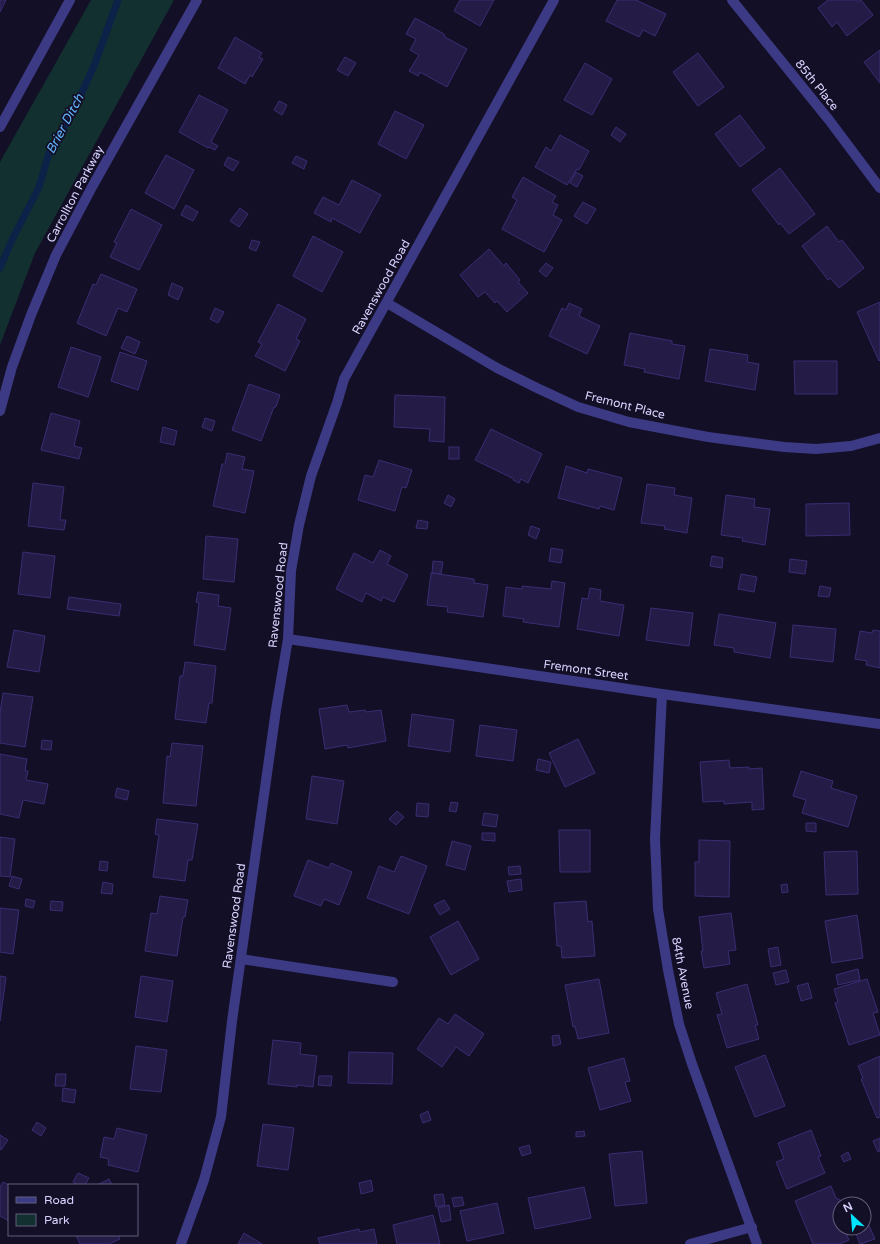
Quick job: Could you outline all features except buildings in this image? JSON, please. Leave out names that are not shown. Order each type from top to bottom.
[{"type":"street","points":[[0,127],[70,0]]},
{"type":"street","name":"Carrollton Parkway","points":[[0,411],[12,367],[31,315],[56,255],[92,187],[197,0]]},
{"type":"street","name":"Ravenswood Road","points":[[181,1244],[204,1180],[221,1117],[232,1022],[276,710],[288,639],[292,571],[299,525],[311,476],[344,379],[554,0]]},
{"type":"street","name":"85th Place","points":[[732,0],[829,120],[880,188]]},
{"type":"street","name":"Fremont Place","points":[[387,303],[497,368],[537,388],[578,407],[629,422],[708,437],[784,447],[816,449],[852,446],[880,438]]},
{"type":"street","name":"Fremont Street","points":[[288,639],[662,694],[880,724]]},
{"type":"street","name":"84th Avenue","points":[[662,694],[655,839],[658,909],[667,963],[680,1024],[692,1064],[757,1244]]},
{"type":"street","points":[[241,959],[394,982]]},
{"type":"street","points":[[690,1244],[752,1227]]},
{"type":"green space","points":[[91,0],[174,0],[35,253],[0,345],[0,162]]},
{"type":"waterway","name":"Brier Ditch","points":[[0,268],[11,242],[39,187],[50,150],[72,114],[94,66],[118,0]]}]
